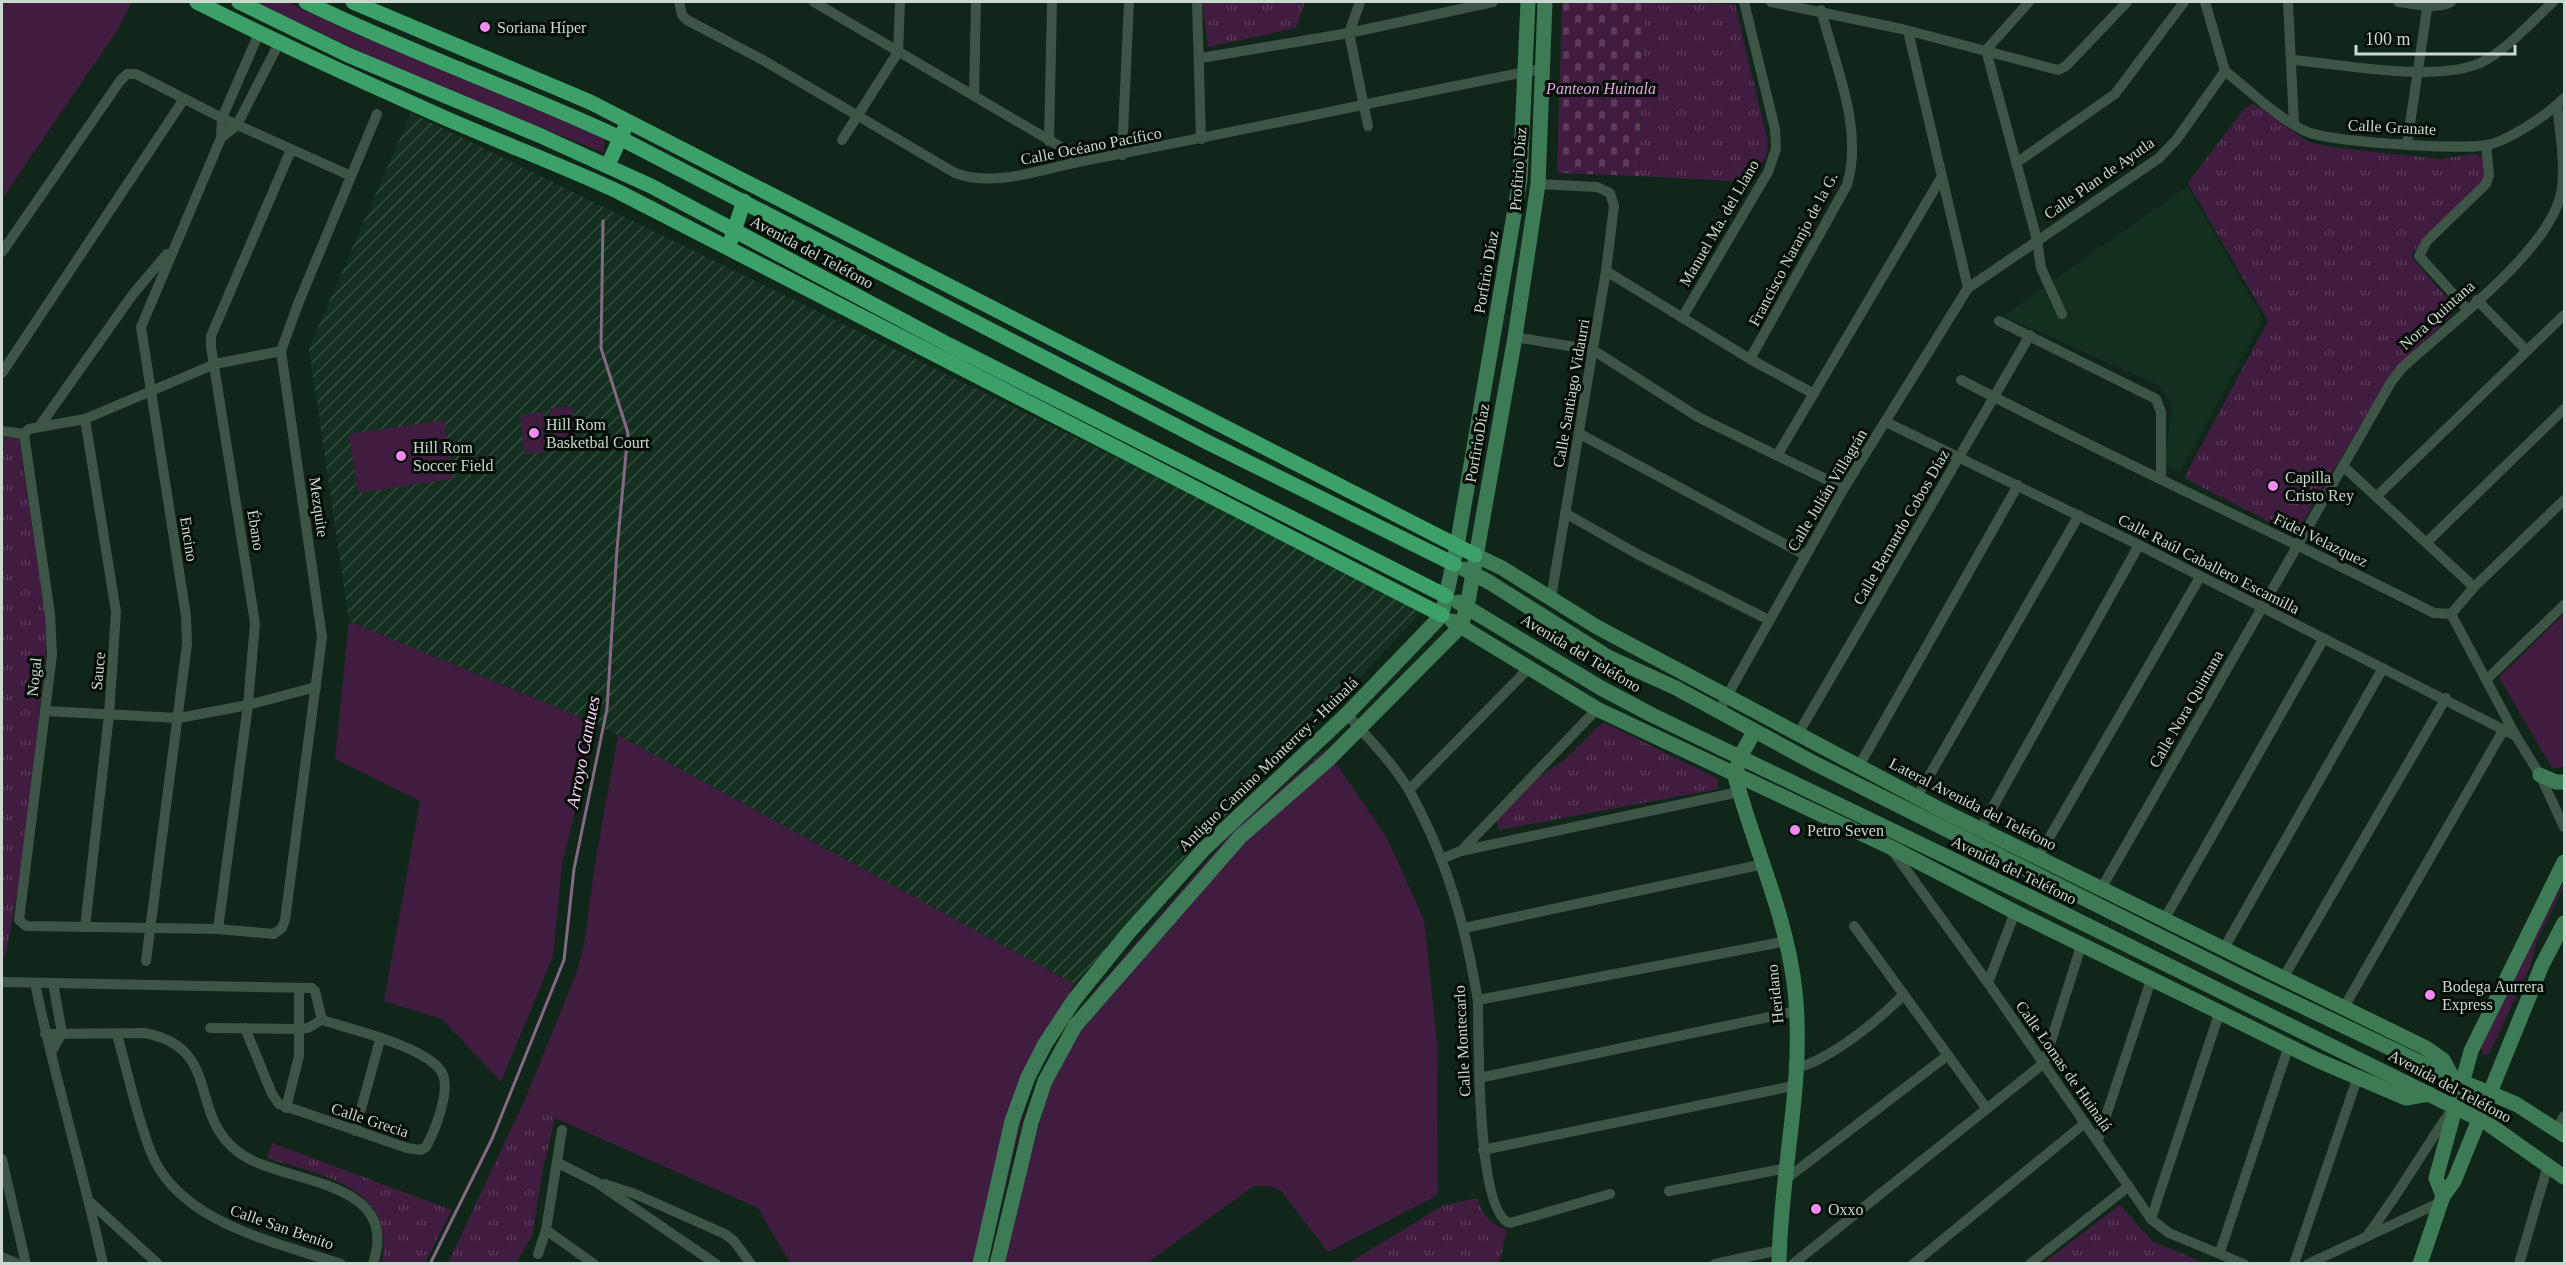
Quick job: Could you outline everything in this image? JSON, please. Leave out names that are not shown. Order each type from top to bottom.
[{"type":"main road","points":[[196,2],[340,72],[617,191],[1442,615]]},
{"type":"main road","name":"Avenida del Teléfono","points":[[239,2],[348,55],[608,165],[949,345],[1446,596]]},
{"type":"main road","name":"Avenida del Teléfono","points":[[306,2],[620,138],[1170,423],[1454,564]]},
{"type":"main road","points":[[353,2],[558,88],[627,121],[1475,555]]},
{"type":"main road","points":[[451,65],[457,46]]},
{"type":"main road","points":[[340,72],[348,55]]},
{"type":"main road","points":[[608,165],[627,121]]},
{"type":"main road","points":[[647,153],[657,136]]},
{"type":"main road","points":[[728,249],[744,201]]},
{"type":"main road","points":[[1170,423],[1178,405]]},
{"type":"main road","points":[[1221,503],[1231,487]]},
{"type":"street","name":"Calle Océano Pacífico","points":[[680,2],[682,15],[955,173],[973,180],[1004,178],[1085,160],[1122,155],[1541,69]]},
{"type":"street","points":[[814,2],[827,5],[898,52],[1085,160]]},
{"type":"street","points":[[842,140],[898,52],[900,2]]},
{"type":"street","points":[[974,96],[976,2]]},
{"type":"street","points":[[1049,141],[1052,2]]},
{"type":"street","points":[[1122,155],[1129,2]]},
{"type":"street","points":[[1197,2],[1201,58],[1201,139]]},
{"type":"street","points":[[1360,2],[1349,33],[1368,126]]},
{"type":"street","points":[[1201,58],[1349,33],[1452,6],[1493,2]]},
{"type":"street","name":"Porfirio Díaz","points":[[1457,546],[1520,180],[1528,2]]},
{"type":"street","name":"Profirio Díaz","points":[[1515,337],[1538,184],[1545,2]]},
{"type":"street","name":"Manuel Ma. del Llano","points":[[1682,318],[1768,172],[1776,149],[1775,129],[1744,2]]},
{"type":"street","points":[[1771,2],[1821,10],[1986,50],[2048,70],[2058,70],[2066,66],[2127,2]]},
{"type":"street","points":[[1986,50],[2029,2]]},
{"type":"street","points":[[2016,163],[2115,94],[2184,2]]},
{"type":"street","points":[[2205,2],[2225,71]]},
{"type":"street","points":[[2288,2],[2294,124]]},
{"type":"street","points":[[2398,2],[2443,5],[2451,2]]},
{"type":"street","points":[[2292,60],[2452,72],[2481,63],[2512,40],[2553,2]]},
{"type":"street","points":[[2407,144],[2428,4]]},
{"type":"street","name":"Francisco Naranjo de la G.","points":[[1749,359],[1847,185],[1853,165],[1853,132],[1821,10]]},
{"type":"street","points":[[1908,31],[1968,288]]},
{"type":"street","name":"Encino","points":[[146,961],[187,644],[186,616],[141,327],[221,138],[222,118],[259,33]]},
{"type":"street","name":"Encino","points":[[221,138],[237,124],[279,43]]},
{"type":"street","points":[[1986,50],[2037,240],[2041,268],[2062,314]]},
{"type":"street","name":"Calle Granate","points":[[2225,71],[2294,124],[2317,136],[2407,144],[2486,145],[2511,134],[2561,102]]},
{"type":"street","name":"Calle Plan de Ayutla","points":[[1968,288],[2159,158],[2177,139],[2225,71]]},
{"type":"street","points":[[2,252],[120,81],[128,74],[136,74],[222,118],[351,176]]},
{"type":"street","points":[[2,373],[184,99]]},
{"type":"street","name":"Nora Quintana","points":[[2298,543],[2396,375],[2524,256],[2552,217],[2562,190],[2561,102]]},
{"type":"street","points":[[2,431],[24,434],[29,429],[85,419],[116,408],[149,390],[215,364],[281,351],[377,114]]},
{"type":"street","points":[[2467,309],[2419,256],[2427,241],[2486,184],[2489,175],[2486,145]]},
{"type":"street","name":"Ébano","points":[[218,929],[248,705],[255,624],[211,347],[214,326],[291,150]]},
{"type":"street","points":[[1778,454],[1941,178]]},
{"type":"street","name":"Calle Santiago Vidaurri","points":[[1538,184],[1597,187],[1610,193],[1614,206],[1580,434],[1551,598]]},
{"type":"street","points":[[39,427],[133,294],[173,248]]},
{"type":"street","points":[[1606,271],[1749,359],[1814,394]]},
{"type":"street","name":"Calle Julián Villagrán","points":[[1718,712],[1844,488],[1968,288]]},
{"type":"street","points":[[2476,300],[2527,351]]},
{"type":"street","points":[[2377,496],[2565,315]]},
{"type":"street","points":[[1999,321],[2156,399],[2161,412],[2161,478]]},
{"type":"street","name":"Calle Bernardo Cobos Díaz","points":[[1798,734],[2030,335]]},
{"type":"street","points":[[1515,337],[1593,351],[1698,417],[1844,488]]},
{"type":"street","name":"PorfirioDíaz","points":[[1461,626],[1467,607],[1515,337]]},
{"type":"street","name":"Mezquite","points":[[218,929],[270,934],[278,932],[285,920],[316,687],[321,623],[281,351]]},
{"type":"street","name":"Fidel Velazquez","points":[[1961,380],[2237,517],[2298,543],[2434,613],[2451,614]]},
{"type":"street","points":[[2428,541],[2565,409]]},
{"type":"street","name":"Sauce","points":[[85,419],[116,612],[109,716],[85,927]]},
{"type":"street","name":"Calle Raúl Caballero Escamilla","points":[[1886,422],[2079,515],[2446,698],[2516,736]]},
{"type":"street","name":"Nogal","points":[[24,434],[50,614],[52,656],[18,917],[21,924],[26,927],[85,927]]},
{"type":"street","points":[[1580,434],[1805,555]]},
{"type":"street","points":[[2343,466],[2428,541],[2474,587]]},
{"type":"street","points":[[1859,766],[2018,485]]},
{"type":"street","points":[[2565,500],[2474,587],[2451,614],[2516,736],[2540,775],[2565,828]]},
{"type":"street","points":[[1565,513],[1639,555],[1770,620]]},
{"type":"street","points":[[1917,797],[2079,515]]},
{"type":"street","name":"Calle Nora Quintana","points":[[2101,889],[2298,543]]},
{"type":"street","points":[[1980,830],[2139,545]]},
{"type":"street","points":[[1457,546],[1442,615],[1597,710],[1737,784],[1890,847],[2015,912],[2357,1079],[2406,1098],[2429,1094]]},
{"type":"street","name":"Lateral Avenida del Teléfono","points":[[1475,555],[1597,627],[1728,694],[1917,797],[1940,818],[1980,830],[2164,920],[2223,950],[2251,973],[2282,980],[2426,1048],[2444,1060],[2457,1090]]},
{"type":"street","name":"Avenida del Teléfono","points":[[1454,564],[1473,573],[1585,645],[1754,732],[1940,818],[2251,973],[2483,1105],[2548,1165],[2565,1177]]},
{"type":"street","points":[[2037,859],[2200,577]]},
{"type":"street","name":"Avenida del Teléfono","points":[[1446,596],[1626,702],[2429,1094],[2457,1090],[2483,1105],[2516,1104],[2561,1133]]},
{"type":"street","points":[[2487,679],[2565,605]]},
{"type":"street","name":"Antiguo Camino Monterrey - Huinalá","points":[[980,1263],[1012,1121],[1028,1077],[1060,1021],[1098,968],[1203,850],[1347,714],[1442,615]]},
{"type":"street","name":"Antiguo Camino Monterrey - Huinalá","points":[[997,1263],[1041,1092],[1060,1050],[1075,1026],[1240,837],[1360,729],[1461,626]]},
{"type":"street","points":[[2164,920],[2324,638]]},
{"type":"street","points":[[1409,790],[1529,668]]},
{"type":"street","points":[[2223,950],[2383,668]]},
{"type":"street","points":[[45,711],[179,718],[248,705],[316,687]]},
{"type":"street","points":[[2282,980],[2446,698]]},
{"type":"street","points":[[1461,851],[1597,710]]},
{"type":"street","name":"Calle Montecarlo","points":[[1347,714],[1409,790],[1441,859],[1464,928],[1478,1000],[1483,1150],[1499,1218],[1510,1223],[1610,1194]]},
{"type":"street","points":[[2343,1009],[2504,729]]},
{"type":"street","points":[[1737,784],[1740,757],[1754,732]]},
{"type":"street","points":[[2540,775],[2556,782],[2565,782]]},
{"type":"street","points":[[1441,859],[1461,851],[1737,784]]},
{"type":"street","name":"Heridano","points":[[1737,784],[1787,941],[1797,1011],[1797,1084],[1779,1257]]},
{"type":"street","name":"Calle Lomas de Huinalá","points":[[1890,847],[1988,983],[2151,1219],[2169,1233],[2244,1263]]},
{"type":"street","points":[[2442,1199],[2436,1178],[2457,1090],[2471,1051],[2565,862]]},
{"type":"street","points":[[1464,928],[1764,864]]},
{"type":"street","points":[[1988,983],[2015,912]]},
{"type":"street","points":[[2420,1263],[2442,1199],[2454,1181],[2483,1105],[2542,965],[2565,923]]},
{"type":"street","points":[[1854,926],[1987,1109]]},
{"type":"street","points":[[85,927],[218,929]]},
{"type":"street","points":[[1478,1000],[1787,941]]},
{"type":"street","points":[[1793,1263],[2044,1063],[2082,943]]},
{"type":"street","points":[[2098,1140],[2152,977]]},
{"type":"street","points":[[2,982],[304,989],[315,991],[322,1020],[299,1029],[210,1028]]},
{"type":"street","points":[[35,983],[45,1034],[90,1202],[103,1263]]},
{"type":"street","points":[[51,1053],[62,1033],[53,983]]},
{"type":"street","points":[[245,1028],[274,1099],[286,1108],[299,1056],[299,1029],[304,989]]},
{"type":"street","points":[[1797,1068],[1813,1064],[1886,1013],[1903,995]]},
{"type":"street","points":[[1479,1078],[1797,1011]]},
{"type":"street","points":[[2151,1219],[2220,1011]]},
{"type":"street","points":[[2260,1030],[2268,1014]]},
{"type":"street","name":"Calle Grecia","points":[[286,1108],[355,1131],[421,1149],[426,1147],[432,1137],[446,1085],[439,1068],[415,1052],[322,1020]]},
{"type":"street","points":[[45,1034],[151,1034],[181,1047],[195,1065],[208,1109],[216,1125],[237,1151],[266,1165],[340,1189],[368,1212],[373,1222],[377,1250],[373,1263]]},
{"type":"street","name":"Calle San Benito","points":[[117,1035],[150,1151],[161,1172],[180,1193],[207,1215],[227,1225],[341,1263]]},
{"type":"street","points":[[355,1131],[380,1040]]},
{"type":"street","points":[[2220,1252],[2289,1045]]},
{"type":"street","points":[[1669,1191],[1787,1173],[1948,1055]]},
{"type":"street","points":[[2294,1263],[2357,1079]]},
{"type":"street","points":[[1483,1150],[1797,1084]]},
{"type":"street","points":[[2367,1236],[2389,1208],[2457,1090]]},
{"type":"street","points":[[2561,1133],[2565,1116]]},
{"type":"street","points":[[1913,1263],[2085,1124]]},
{"type":"street","points":[[538,1254],[546,1230],[562,1130]]},
{"type":"street","points":[[2,1160],[26,1263]]},
{"type":"street","points":[[558,1163],[596,1182],[716,1263]]},
{"type":"street","points":[[2519,1263],[2548,1165]]},
{"type":"street","points":[[596,1182],[635,1194],[725,1234],[734,1241],[751,1263]]},
{"type":"street","points":[[2030,1263],[2129,1186]]},
{"type":"street","points":[[2308,1263],[2442,1199]]},
{"type":"street","points":[[90,1202],[158,1263]]},
{"type":"street","points":[[546,1230],[594,1263]]},
{"type":"street","points":[[2,1257],[19,1263]]},
{"type":"street","points":[[1715,1263],[1779,1257]]},
{"type":"shaded area","points":[[411,113],[1425,608],[1074,984],[597,724],[349,621],[309,348]]},
{"type":"shaded area","points":[[2187,186],[2263,319],[2180,473],[2164,464],[2172,408],[2160,386],[2004,316]]},
{"type":"green space","points":[[2,2],[132,2],[118,29],[2,199]]},
{"type":"green space","points":[[256,2],[287,2],[358,35],[604,138],[604,153],[401,71]]},
{"type":"green space","points":[[1202,2],[1305,2],[1296,28],[1208,47]]},
{"type":"green space","name":"Panteon Huinala","points":[[1562,2],[1644,3],[1639,176],[1557,173]]},
{"type":"green space","points":[[1644,3],[1735,4],[1768,143],[1766,156],[1749,182],[1639,176]]},
{"type":"green space","points":[[2251,104],[2258,106],[2307,141],[2330,147],[2439,159],[2476,154],[2485,159],[2483,182],[2412,253],[2413,259],[2453,305],[2451,316],[2401,363],[2383,387],[2298,530],[2291,533],[2184,478],[2268,321],[2188,183],[2243,110]]},
{"type":"green space","points":[[572,406],[578,446],[554,449],[549,409]]},
{"type":"green space","name":"Hill Rom Basketbal Court","points":[[544,412],[549,451],[525,454],[520,415]]},
{"type":"green space","name":"Hill Rom Soccer Field","points":[[444,420],[453,479],[358,493],[349,434]]},
{"type":"green space","points":[[2,437],[19,439],[48,632],[23,862],[5,958],[2,958]]},
{"type":"green space","points":[[2564,614],[2564,767],[2552,768],[2499,677]]},
{"type":"green space","points":[[349,621],[597,724],[562,864],[553,956],[501,1082],[442,1019],[384,1001],[420,801],[335,759]]},
{"type":"green space","points":[[1603,722],[1718,779],[1718,789],[1499,830],[1496,818],[1534,780],[1563,761]]},
{"type":"green space","points":[[618,735],[1074,984],[1036,1062],[987,1263],[790,1263],[758,1208],[523,1104],[576,974],[585,939],[595,863]]},
{"type":"green space","points":[[1326,749],[1387,838],[1424,920],[1437,1042],[1438,1195],[1328,1252],[1281,1191],[1271,1186],[1254,1186],[1147,1263],[1005,1264],[1023,1179],[1060,1055],[1095,990],[1234,830]]},
{"type":"green space","points":[[2564,882],[2564,887],[2537,940],[2530,967],[2489,1054],[2483,1055],[2481,1048],[2522,960]]},
{"type":"green space","points":[[523,1104],[555,1118],[543,1168],[532,1236],[516,1263],[448,1263]]},
{"type":"green space","points":[[272,1143],[452,1210],[425,1263],[382,1263],[383,1237],[378,1217],[367,1201],[351,1188],[332,1179],[267,1158]]},
{"type":"green space","points":[[1477,1198],[1488,1218],[1507,1230],[1499,1263],[1349,1263],[1442,1206]]},
{"type":"green space","points":[[2120,1205],[2152,1241],[2205,1263],[2043,1263]]},
{"type":"waterway","name":"Arroyo Cantues","points":[[430,1264],[492,1139],[564,960],[574,869],[607,709],[617,549],[628,433],[601,348],[603,221]]},
{"type":"place","name":"Soriana Híper","points":[[485,27]]},
{"type":"place","name":"Hill Rom Basketbal Court","points":[[534,433]]},
{"type":"place","name":"Hill Rom Soccer Field","points":[[401,456]]},
{"type":"place","name":"Capilla Cristo Rey","points":[[2273,486]]},
{"type":"place","name":"Petro Seven","points":[[1795,830]]},
{"type":"place","name":"Bodega Aurrera Express","points":[[2430,995]]},
{"type":"place","name":"Oxxo","points":[[1816,1209]]}]
